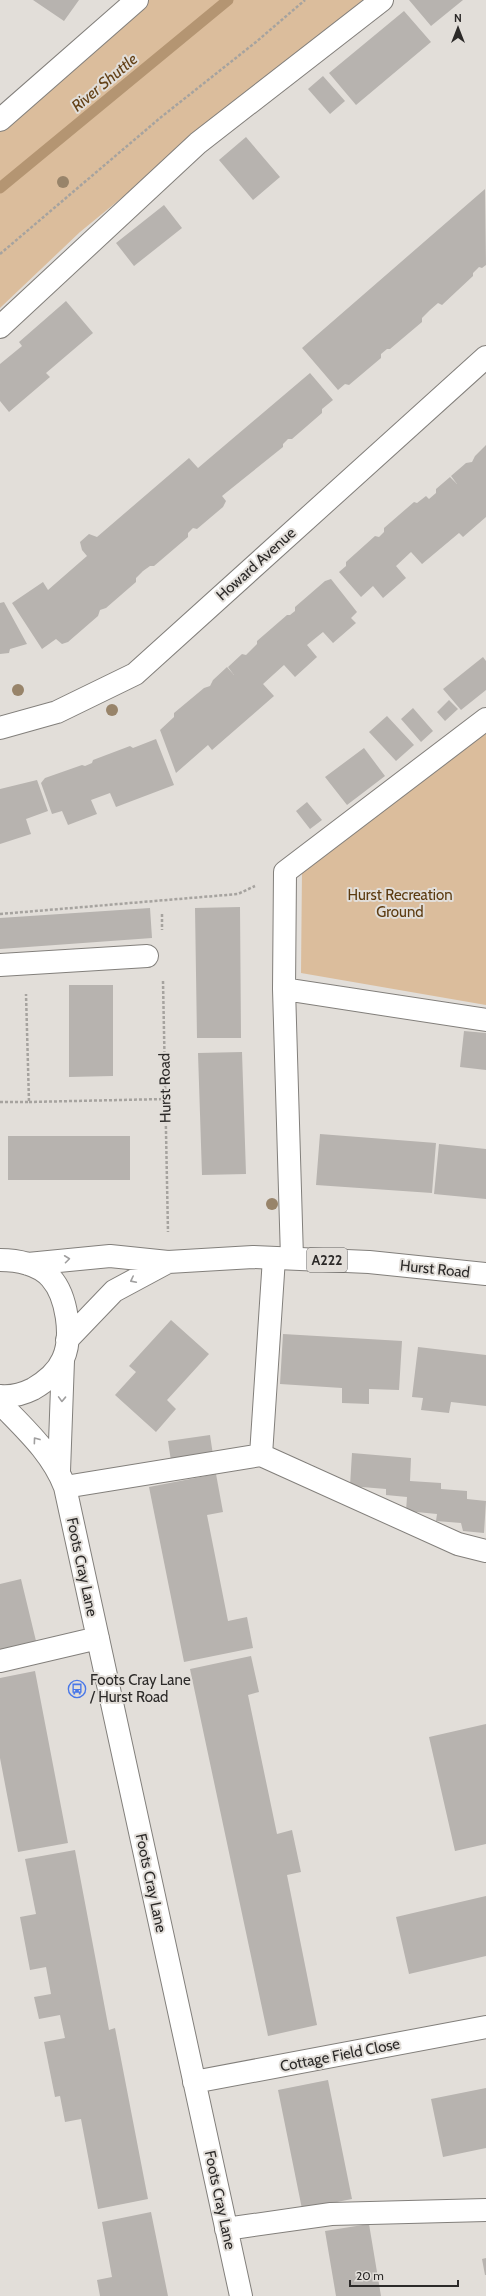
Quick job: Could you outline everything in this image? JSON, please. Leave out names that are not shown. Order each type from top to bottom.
[{"type":"street","points":[[0,120],[137,0]]},
{"type":"street","points":[[0,327],[198,143],[382,0]]},
{"type":"street","name":"Howard Avenue","points":[[0,728],[57,712],[135,674],[486,357]]},
{"type":"street","points":[[261,1455],[283,1258],[285,872],[486,719]]},
{"type":"street","points":[[0,965],[147,956]]},
{"type":"street","points":[[284,990],[486,1020]]},
{"type":"street","name":"Hurst Road","points":[[9,1260],[110,1256],[168,1262],[283,1258],[369,1262],[486,1274]]},
{"type":"street","name":"Hurst Road","points":[[9,1260],[44,1272],[56,1285],[66,1308],[65,1350]]},
{"type":"street","name":"Hurst Road","points":[[0,1396],[26,1392],[40,1385],[53,1375],[65,1350],[114,1291],[168,1262]]},
{"type":"street","name":"Foots Cray Lane","points":[[65,1350],[62,1479],[241,2296]]},
{"type":"street","name":"Foots Cray Lane","points":[[0,1403],[29,1431],[62,1479]]},
{"type":"street","points":[[62,1479],[261,1455],[458,1544],[486,1551]]},
{"type":"street","points":[[0,1661],[98,1638]]},
{"type":"street","name":"Cottage Field Close","points":[[194,2082],[486,2027]]},
{"type":"street","points":[[226,2229],[331,2214],[486,2210]]},
{"type":"path","points":[[0,254],[160,118],[256,42],[305,0]]},
{"type":"path","points":[[0,914],[238,894],[285,872]]},
{"type":"path","points":[[162,914],[162,935]]},
{"type":"path","points":[[25,963],[29,1102]]},
{"type":"path","name":"Hurst Road","points":[[163,978],[168,1262]]},
{"type":"path","points":[[0,1102],[165,1100]]},
{"type":"green space","points":[[137,0],[363,0],[80,232],[0,308],[0,121]]},
{"type":"green space","name":"Hurst Recreation Ground","points":[[486,732],[486,1005],[301,973],[302,870]]},
{"type":"building","points":[[33,0],[79,0],[64,21]]},
{"type":"building","points":[[409,0],[463,0],[431,26]]},
{"type":"building","points":[[404,11],[431,42],[356,105],[329,73]]},
{"type":"building","points":[[323,76],[345,101],[330,114],[308,89]]},
{"type":"building","points":[[246,137],[280,177],[253,200],[219,160]]},
{"type":"building","points":[[485,189],[486,265],[482,268],[479,267],[473,273],[473,276],[442,305],[438,303],[430,310],[422,318],[422,322],[390,349],[387,349],[381,354],[381,358],[349,385],[345,384],[338,390],[302,348]]},
{"type":"building","points":[[164,205],[182,228],[134,266],[116,243]]},
{"type":"building","points":[[66,301],[93,333],[46,373],[50,377],[9,412],[0,401],[0,364],[22,346],[19,342]]},
{"type":"building","points":[[310,373],[333,400],[322,409],[322,413],[292,439],[288,439],[283,444],[283,447],[222,496],[226,501],[223,507],[197,529],[193,528],[188,533],[188,537],[154,566],[150,566],[143,571],[136,578],[136,582],[106,608],[100,610],[98,616],[68,642],[62,644],[56,639],[42,649],[12,603],[43,582],[48,590],[87,556],[82,550],[80,542],[89,534],[97,537],[189,458],[198,468]]},
{"type":"building","points":[[486,445],[486,517],[463,537],[459,533],[422,564],[411,552],[396,566],[406,578],[383,598],[373,586],[361,597],[339,572],[346,566],[346,562],[375,536],[379,537],[384,532],[384,528],[414,502],[417,503],[426,496],[429,499],[436,493],[436,489],[450,477],[457,484],[451,476],[466,463],[472,462],[475,456]]},
{"type":"building","points":[[331,579],[357,612],[351,618],[356,623],[333,643],[323,632],[307,645],[317,657],[295,677],[284,665],[263,684],[274,696],[212,750],[208,745],[176,773],[160,730],[174,717],[174,713],[204,688],[210,686],[213,680],[227,667],[234,675],[228,667],[242,654],[246,655],[257,644],[257,641],[287,615],[290,615],[295,611],[295,607],[325,581]]},
{"type":"building","points":[[4,602],[27,644],[10,649],[9,653],[0,654],[0,603]]},
{"type":"building","points":[[483,657],[486,661],[486,690],[461,710],[443,689]]},
{"type":"building","points":[[449,700],[458,709],[445,721],[437,712]]},
{"type":"building","points":[[413,708],[433,731],[421,742],[401,719]]},
{"type":"building","points":[[387,716],[414,745],[396,761],[369,732]]},
{"type":"building","points":[[156,739],[174,785],[116,807],[110,793],[91,800],[97,814],[68,825],[62,811],[52,814],[41,783],[45,778],[82,765],[85,766],[92,763],[93,760],[130,746],[133,748]]},
{"type":"building","points":[[364,748],[385,776],[347,805],[325,777]]},
{"type":"building","points":[[37,780],[48,811],[26,819],[31,834],[0,844],[0,789]]},
{"type":"building","points":[[307,802],[322,820],[310,829],[296,811]]},
{"type":"building","points":[[240,907],[241,1038],[197,1038],[195,908]]},
{"type":"building","points":[[150,908],[152,938],[0,949],[0,918]]},
{"type":"building","points":[[69,985],[113,985],[113,1076],[69,1077]]},
{"type":"building","points":[[464,1031],[486,1033],[486,1070],[460,1067]]},
{"type":"building","points":[[242,1052],[246,1174],[202,1175],[198,1053]]},
{"type":"building","points":[[320,1134],[436,1143],[432,1193],[316,1185]]},
{"type":"building","points":[[8,1136],[130,1136],[130,1180],[8,1180]]},
{"type":"building","points":[[439,1144],[486,1149],[486,1199],[434,1194]]},
{"type":"building","points":[[171,1320],[209,1354],[167,1400],[176,1409],[156,1432],[115,1395],[136,1372],[129,1366]]},
{"type":"building","points":[[283,1334],[402,1341],[399,1390],[369,1389],[369,1404],[342,1403],[342,1388],[280,1384]]},
{"type":"building","points":[[418,1347],[486,1355],[486,1406],[451,1402],[449,1413],[421,1410],[423,1398],[412,1397]]},
{"type":"building","points":[[210,1435],[213,1455],[171,1461],[168,1441]]},
{"type":"building","points":[[352,1453],[411,1458],[410,1481],[441,1483],[441,1489],[467,1491],[467,1499],[486,1501],[484,1533],[463,1531],[461,1523],[436,1521],[437,1514],[406,1511],[407,1497],[386,1495],[386,1489],[350,1486]]},
{"type":"building","points":[[216,1474],[223,1512],[207,1515],[228,1621],[247,1617],[253,1648],[184,1662],[149,1487]]},
{"type":"building","points":[[21,1579],[36,1641],[0,1650],[0,1584]]},
{"type":"building","points":[[251,1656],[259,1692],[248,1695],[277,1834],[292,1830],[301,1872],[287,1875],[317,2025],[268,2036],[190,1669]]},
{"type":"building","points":[[35,1671],[68,1843],[18,1852],[0,1758],[0,1678]]},
{"type":"building","points":[[486,1724],[486,1844],[455,1851],[429,1737]]},
{"type":"building","points":[[75,1850],[109,2030],[115,2028],[148,2199],[98,2209],[81,2119],[65,2122],[60,2096],[55,2097],[44,2042],[65,2038],[60,2015],[39,2019],[34,1997],[51,1994],[46,1967],[30,1970],[20,1917],[36,1914],[25,1859]]},
{"type":"building","points":[[486,1896],[486,1956],[409,1974],[396,1917]]},
{"type":"building","points":[[328,2080],[352,2199],[302,2209],[278,2090]]},
{"type":"building","points":[[486,2088],[486,2148],[443,2157],[431,2099]]},
{"type":"building","points":[[151,2212],[168,2296],[100,2296],[97,2280],[112,2277],[102,2222]]},
{"type":"building","points":[[369,2224],[381,2296],[336,2296],[325,2231]]},
{"type":"building","points":[[486,2258],[486,2275],[485,2275],[482,2259]]},
{"type":"waterway","name":"River Shuttle","points":[[0,188],[228,0]]},
{"type":"place","name":"Foots Cray Lane / Hurst Road","points":[[77,1689]]}]
